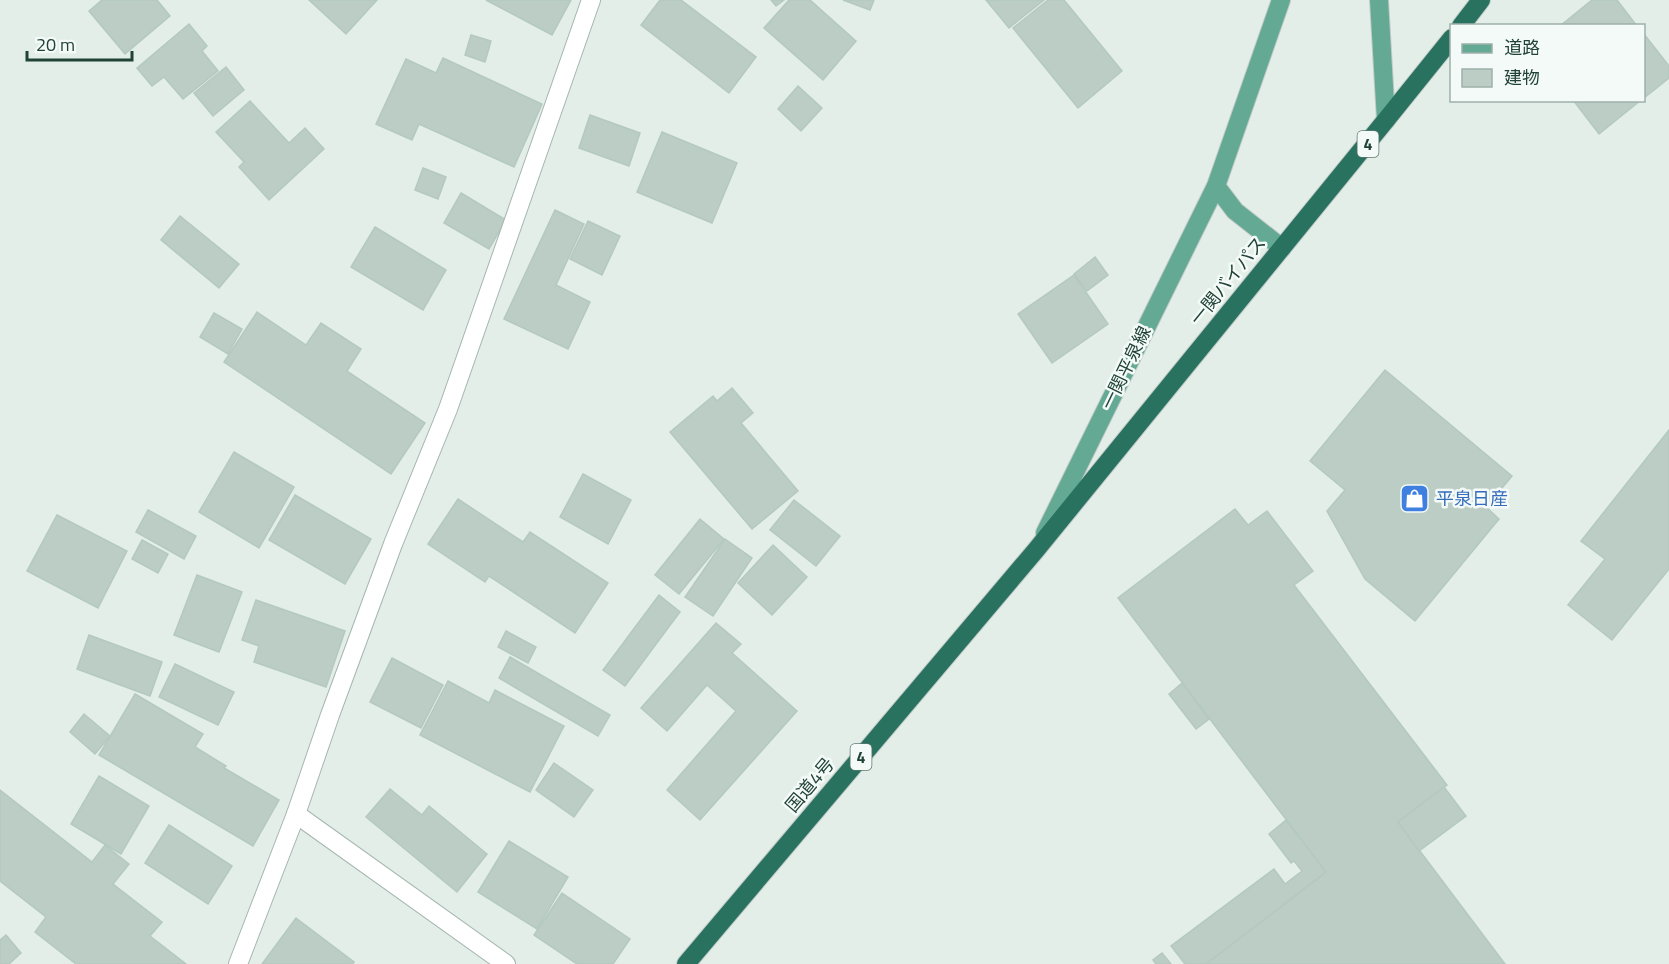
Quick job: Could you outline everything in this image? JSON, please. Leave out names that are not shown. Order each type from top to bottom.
[{"type":"highway","points":[[1463,24],[1482,0]]},
{"type":"highway","name":"一関バイパス","points":[[1036,550],[1450,40]]},
{"type":"highway","name":"国道4号","points":[[686,964],[1036,550]]},
{"type":"main road","name":"一関平泉線","points":[[1036,550],[1216,186],[1281,0]]},
{"type":"main road","points":[[1379,0],[1386,120]]},
{"type":"main road","points":[[1216,186],[1235,211],[1282,248]]},
{"type":"street","points":[[238,964],[296,814],[393,544],[448,409],[591,0]]},
{"type":"street","points":[[296,814],[506,964]]},
{"type":"building","points":[[102,0],[157,0],[170,16],[125,54],[89,11]]},
{"type":"building","points":[[309,0],[377,0],[346,34]]},
{"type":"building","points":[[486,0],[571,0],[552,35]]},
{"type":"building","points":[[660,0],[681,0],[756,57],[729,93],[641,25]]},
{"type":"building","points":[[771,0],[784,0],[776,6]]},
{"type":"building","points":[[789,0],[810,0],[856,41],[823,80],[764,28]]},
{"type":"building","points":[[843,0],[874,0],[870,10]]},
{"type":"building","points":[[986,0],[1044,0],[1009,28]]},
{"type":"building","points":[[1048,0],[1064,0],[1122,71],[1078,108],[1013,28]]},
{"type":"building","points":[[1592,0],[1617,0],[1635,24],[1562,24]]},
{"type":"building","points":[[189,24],[207,46],[202,51],[218,71],[183,99],[164,77],[152,86],[137,68]]},
{"type":"building","points":[[471,35],[491,41],[485,62],[465,55]]},
{"type":"building","points":[[1645,35],[1669,66],[1669,78],[1645,97]]},
{"type":"building","points":[[443,58],[542,104],[514,167],[419,124],[412,140],[376,124],[406,59],[436,73]]},
{"type":"building","points":[[226,67],[244,90],[213,116],[194,93]]},
{"type":"building","points":[[798,86],[822,108],[801,131],[778,109]]},
{"type":"building","points":[[250,101],[289,143],[305,128],[324,149],[269,200],[239,167],[244,162],[216,132]]},
{"type":"building","points":[[1575,102],[1639,102],[1599,134]]},
{"type":"building","points":[[590,115],[640,133],[629,166],[579,148]]},
{"type":"building","points":[[662,132],[737,163],[712,223],[637,192]]},
{"type":"building","points":[[423,168],[446,177],[438,199],[415,190]]},
{"type":"building","points":[[461,193],[506,220],[489,249],[444,223]]},
{"type":"building","points":[[555,210],[584,224],[556,285],[590,302],[568,349],[504,319]]},
{"type":"building","points":[[180,216],[239,264],[219,288],[161,240]]},
{"type":"building","points":[[588,221],[620,236],[602,275],[570,259]]},
{"type":"building","points":[[375,227],[446,270],[423,310],[351,267]]},
{"type":"building","points":[[1095,257],[1108,275],[1087,291],[1074,274]]},
{"type":"building","points":[[1074,275],[1108,324],[1052,363],[1018,314]]},
{"type":"building","points":[[257,312],[306,345],[321,323],[361,349],[347,371],[425,423],[391,474],[224,362]]},
{"type":"building","points":[[214,313],[242,329],[228,354],[200,337]]},
{"type":"building","name":"平泉日産","points":[[1385,370],[1512,476],[1486,507],[1499,519],[1415,621],[1365,579],[1327,511],[1345,490],[1310,461]]},
{"type":"building","points":[[732,388],[753,413],[741,423],[798,491],[752,529],[670,432],[713,396],[717,401]]},
{"type":"building","points":[[1669,430],[1669,569],[1612,640],[1568,605],[1605,559],[1581,541]]},
{"type":"building","points":[[234,452],[294,487],[259,548],[199,512]]},
{"type":"building","points":[[583,474],[631,500],[608,544],[560,517]]},
{"type":"building","points":[[295,495],[371,539],[345,584],[269,540]]},
{"type":"building","points":[[458,499],[523,542],[530,532],[608,583],[575,633],[489,576],[485,582],[428,544]]},
{"type":"building","points":[[794,500],[840,536],[816,566],[770,530]]},
{"type":"building","points":[[1235,509],[1248,525],[1267,511],[1313,571],[1294,585],[1447,785],[1398,822],[1505,964],[1206,964],[1326,872],[1118,598]]},
{"type":"building","points":[[148,510],[196,536],[184,559],[136,532]]},
{"type":"building","points":[[57,515],[127,551],[98,608],[27,571]]},
{"type":"building","points":[[700,519],[724,539],[679,594],[655,575]]},
{"type":"building","points":[[725,539],[752,558],[713,616],[685,597]]},
{"type":"building","points":[[142,540],[168,554],[158,573],[132,559]]},
{"type":"building","points":[[773,545],[807,577],[772,615],[738,583]]},
{"type":"building","points":[[197,575],[242,592],[219,652],[174,635]]},
{"type":"building","points":[[659,595],[680,612],[625,686],[603,670]]},
{"type":"building","points":[[256,600],[345,631],[326,687],[254,662],[259,646],[242,640]]},
{"type":"building","points":[[716,623],[741,644],[732,653],[797,711],[700,820],[667,790],[736,711],[707,685],[667,731],[641,708]]},
{"type":"building","points":[[506,631],[536,647],[528,663],[498,647]]},
{"type":"building","points":[[89,635],[162,662],[150,696],[77,669]]},
{"type":"building","points":[[510,657],[610,715],[598,736],[499,678]]},
{"type":"building","points":[[392,658],[443,685],[421,728],[370,702]]},
{"type":"building","points":[[175,664],[234,692],[218,725],[159,697]]},
{"type":"building","points":[[448,681],[489,703],[495,690],[564,726],[530,792],[420,735]]},
{"type":"building","points":[[1182,683],[1209,719],[1196,729],[1169,694]]},
{"type":"building","points":[[135,694],[203,734],[195,747],[226,766],[224,768],[279,800],[253,846],[99,755]]},
{"type":"building","points":[[84,714],[110,736],[95,754],[70,732]]},
{"type":"building","points":[[554,763],[593,790],[574,817],[536,790]]},
{"type":"building","points":[[99,776],[149,806],[121,854],[71,824]]},
{"type":"building","points":[[1444,787],[1466,816],[1419,851],[1398,822]]},
{"type":"building","points":[[390,789],[422,815],[429,806],[487,854],[457,892],[366,817]]},
{"type":"building","points":[[0,790],[92,862],[105,845],[129,864],[113,884],[162,922],[150,936],[186,964],[76,964],[35,932],[46,917],[0,881]]},
{"type":"building","points":[[1286,820],[1326,872],[1206,964],[1185,964],[1171,946],[1274,869],[1285,884],[1302,871],[1294,861],[1291,863],[1269,834]]},
{"type":"building","points":[[169,825],[232,866],[208,904],[145,863]]},
{"type":"building","points":[[509,841],[568,877],[537,929],[478,892]]},
{"type":"building","points":[[562,893],[630,939],[613,964],[577,964],[534,935]]},
{"type":"building","points":[[296,918],[354,962],[353,964],[262,964]]},
{"type":"building","points":[[6,935],[21,953],[9,964],[0,964],[0,940]]},
{"type":"building","points":[[1162,953],[1171,964],[1156,964],[1153,960]]},
{"type":"place","name":"平泉日産","points":[[1415,499]]}]
